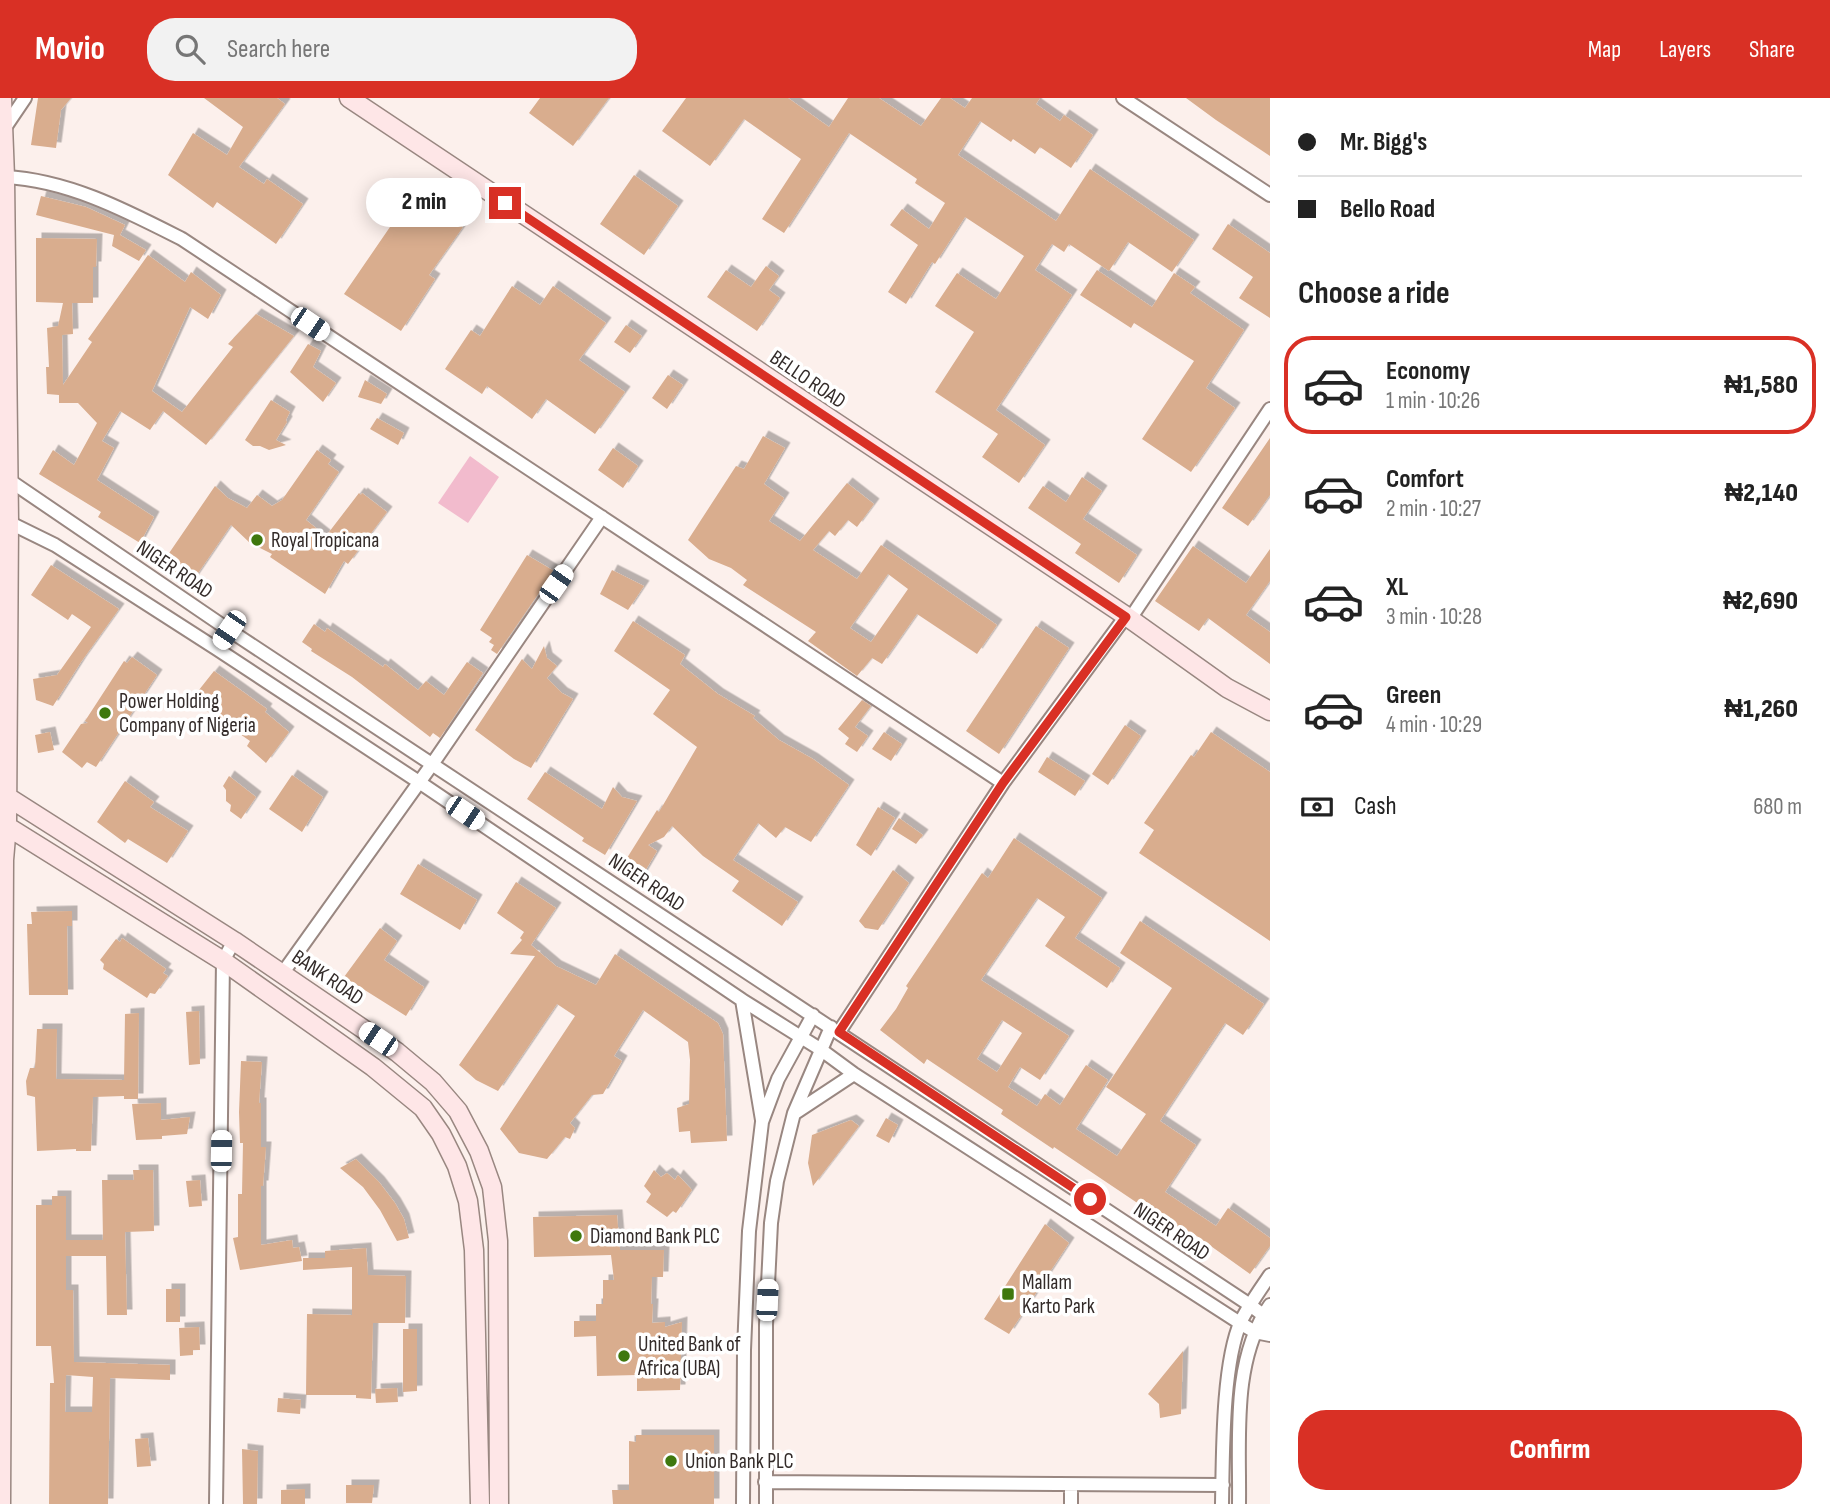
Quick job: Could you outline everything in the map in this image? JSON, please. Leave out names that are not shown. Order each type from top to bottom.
[{"type":"street","points":[[1,1504],[5,520],[5,177],[2,98]]},
{"type":"street","points":[[3,129],[25,98]]},
{"type":"street","name":"BELLO ROAD","points":[[349,98],[1128,618],[1243,698],[1270,711]]},
{"type":"street","points":[[1123,98],[1270,195]]},
{"type":"street","points":[[5,177],[51,182],[125,210],[182,239],[1003,783]]},
{"type":"street","points":[[766,1504],[766,1325],[771,1223],[776,1181],[794,1113],[820,1049],[1003,783],[1128,618],[1270,409]]},
{"type":"street","name":"NIGER ROAD","points":[[4,476],[229,630],[1268,1316]]},
{"type":"street","points":[[282,974],[433,764],[602,517]]},
{"type":"street","name":"NIGER ROAD","points":[[5,520],[55,545],[216,649],[742,1000],[801,1036],[854,1074],[1240,1324],[1255,1332],[1270,1335]]},
{"type":"street","points":[[216,649],[229,630]]},
{"type":"street","name":"BELLO ROAD","points":[[1243,698],[1270,725]]},
{"type":"street","name":"BANK ROAD","points":[[3,794],[234,941],[397,1052],[433,1082],[458,1111],[479,1151],[492,1187],[498,1241],[490,1445],[480,1504]]},
{"type":"street","name":"BANK ROAD","points":[[3,824],[41,845],[223,961],[373,1067],[422,1108],[441,1134],[457,1166],[468,1201],[490,1445],[499,1504]]},
{"type":"street","points":[[4,860],[13,854],[41,845]]},
{"type":"street","points":[[216,1504],[223,961],[234,941]]},
{"type":"street","points":[[742,1000],[762,1122]]},
{"type":"street","points":[[743,1504],[744,1350],[749,1231],[762,1122],[778,1079],[813,1015]]},
{"type":"street","points":[[794,1113],[854,1074]]},
{"type":"street","points":[[1222,1504],[1226,1407],[1232,1356],[1240,1324],[1270,1275]]},
{"type":"street","points":[[1239,1504],[1242,1393],[1248,1354],[1255,1332],[1268,1316]]},
{"type":"street","points":[[765,1482],[1223,1485]]},
{"type":"street","points":[[1071,1485],[1071,1504]]},
{"type":"shaded area","points":[[470,456],[499,477],[468,523],[438,503]]},
{"type":"building","points":[[38,98],[71,98],[61,110],[56,148],[31,145]]},
{"type":"building","points":[[204,98],[277,98],[285,104],[239,167],[264,184],[267,179],[303,204],[276,244],[217,202],[213,208],[168,175],[193,133],[227,155],[243,127]]},
{"type":"building","points":[[540,98],[609,98],[573,146],[529,113]]},
{"type":"building","points":[[686,98],[788,98],[829,127],[848,98],[879,98],[921,126],[941,98],[950,98],[965,108],[972,98],[1040,98],[1036,104],[1060,121],[1064,115],[1093,135],[1071,168],[1040,147],[1035,154],[1013,139],[1011,142],[980,121],[958,155],[1056,221],[1090,169],[1194,240],[1172,272],[1128,242],[1109,271],[1069,244],[1064,252],[1052,244],[1035,270],[1072,295],[996,410],[1045,445],[1019,483],[982,457],[998,434],[935,392],[974,332],[935,306],[957,273],[996,299],[1024,256],[965,217],[906,304],[888,292],[918,245],[890,225],[902,209],[929,229],[945,203],[915,183],[917,179],[849,133],[784,233],[762,219],[801,159],[744,119],[710,166],[662,131]]},
{"type":"building","points":[[1186,98],[1270,98],[1270,156],[1216,120]]},
{"type":"building","points":[[634,175],[678,206],[644,255],[600,224]]},
{"type":"building","points":[[414,192],[463,227],[429,275],[435,279],[401,331],[344,294]]},
{"type":"building","points":[[41,196],[86,207],[125,225],[120,235],[146,250],[139,261],[112,246],[114,235],[36,215]]},
{"type":"building","points":[[1228,224],[1270,253],[1270,318],[1239,298],[1253,277],[1212,249]]},
{"type":"building","points":[[36,238],[97,239],[96,267],[93,267],[93,303],[72,303],[73,334],[62,335],[63,385],[92,342],[88,339],[148,255],[185,282],[191,272],[221,295],[208,319],[190,307],[152,391],[182,412],[233,347],[228,344],[256,314],[294,336],[206,445],[163,411],[150,430],[120,411],[102,441],[114,448],[97,480],[154,517],[140,543],[98,517],[101,512],[39,474],[53,450],[74,465],[97,423],[78,403],[59,403],[59,395],[47,394],[47,328],[58,326],[63,303],[36,302]]},
{"type":"building","points":[[766,266],[779,276],[769,290],[780,298],[757,331],[707,297],[726,270],[751,287]]},
{"type":"building","points":[[1097,270],[1152,307],[1174,273],[1195,287],[1190,293],[1244,330],[1206,388],[1235,408],[1191,472],[1142,439],[1194,361],[1134,323],[1131,328],[1080,295]]},
{"type":"building","points":[[512,286],[540,305],[553,286],[606,323],[579,360],[625,392],[595,434],[546,399],[532,419],[487,386],[482,394],[445,369],[471,330],[480,336]]},
{"type":"building","points":[[626,325],[642,336],[630,353],[614,342]]},
{"type":"building","points":[[308,344],[321,351],[313,367],[336,383],[323,402],[290,372]]},
{"type":"building","points":[[668,375],[683,385],[667,409],[652,398]]},
{"type":"building","points":[[365,380],[387,394],[381,404],[358,397]]},
{"type":"building","points":[[271,400],[290,412],[276,440],[286,445],[269,450],[253,446],[245,440]]},
{"type":"building","points":[[377,418],[404,433],[398,445],[370,429]]},
{"type":"building","points":[[763,436],[785,448],[764,484],[784,498],[769,521],[800,541],[847,483],[874,504],[857,527],[848,520],[835,536],[829,531],[813,550],[857,579],[881,545],[997,625],[977,654],[917,614],[882,664],[872,658],[857,676],[808,641],[816,632],[743,585],[747,580],[731,568],[709,559],[688,540],[736,466],[744,469]],"holes":[[[888,574],[908,589],[871,642],[850,628]]]},
{"type":"building","points":[[1270,438],[1270,495],[1248,526],[1222,508]]},
{"type":"building","points":[[613,448],[638,466],[623,488],[598,470]]},
{"type":"building","points":[[317,450],[331,460],[328,464],[339,472],[306,520],[326,536],[359,493],[387,512],[348,564],[344,561],[325,594],[270,557],[272,554],[250,543],[231,525],[192,582],[163,562],[215,486],[228,498],[247,508],[257,495],[272,506],[282,500]]},
{"type":"building","points":[[1082,477],[1102,491],[1083,519],[1137,555],[1119,583],[1075,553],[1081,544],[1028,508],[1043,486],[1066,502]]},
{"type":"building","points":[[1193,546],[1246,583],[1270,549],[1270,581],[1246,615],[1270,632],[1270,664],[1208,618],[1199,631],[1155,601]]},
{"type":"building","points":[[527,555],[554,571],[497,654],[491,650],[494,645],[489,642],[492,638],[480,630]]},
{"type":"building","points":[[51,565],[119,609],[53,706],[36,700],[33,679],[57,675],[91,627],[72,614],[68,620],[31,595]]},
{"type":"building","points":[[612,570],[644,586],[628,610],[600,594]]},
{"type":"building","points":[[633,621],[685,655],[680,664],[718,694],[755,716],[753,718],[779,740],[813,759],[849,785],[811,842],[785,827],[776,838],[758,823],[733,860],[798,902],[782,926],[732,891],[739,881],[703,856],[672,826],[664,837],[648,845],[657,851],[641,878],[622,866],[657,810],[659,812],[697,747],[653,714],[670,690],[614,651]]},
{"type":"building","points":[[314,624],[325,632],[327,628],[383,667],[385,664],[418,690],[426,681],[444,695],[467,662],[483,673],[440,738],[433,733],[430,737],[352,677],[311,651],[312,649],[302,642]]},
{"type":"building","points":[[1036,626],[1069,648],[999,754],[966,731]]},
{"type":"building","points":[[544,646],[547,658],[557,666],[547,678],[562,693],[573,699],[531,768],[475,730],[522,659],[532,669]]},
{"type":"building","name":"Power Holding Company of Nigeria","points":[[132,657],[157,675],[96,767],[87,762],[82,768],[62,752],[81,724],[88,723],[85,721],[124,661],[127,663]]},
{"type":"building","points":[[214,671],[267,709],[265,712],[289,732],[266,763],[247,746],[250,741],[191,700]]},
{"type":"building","points":[[862,700],[871,706],[855,727],[868,736],[857,752],[845,744],[849,738],[838,729]]},
{"type":"building","points":[[1125,725],[1141,736],[1108,785],[1092,774]]},
{"type":"building","points":[[50,732],[54,750],[38,753],[35,735]]},
{"type":"building","points":[[884,732],[902,744],[891,761],[872,749]]},
{"type":"building","points":[[1211,732],[1270,772],[1270,941],[1139,853],[1154,830],[1144,823],[1191,755],[1194,757]]},
{"type":"building","points":[[1047,757],[1085,781],[1075,796],[1038,772]]},
{"type":"building","points":[[545,772],[602,809],[613,787],[622,797],[637,801],[605,855],[527,799]]},
{"type":"building","points":[[292,775],[323,797],[302,832],[269,809]]},
{"type":"building","points":[[229,776],[256,797],[241,819],[230,811],[231,805],[226,801],[226,790],[223,786]]},
{"type":"building","points":[[125,781],[154,802],[150,807],[188,831],[167,863],[128,839],[125,843],[97,822]]},
{"type":"building","points":[[878,807],[895,818],[871,856],[856,845]]},
{"type":"building","points":[[899,818],[923,835],[916,844],[892,829]]},
{"type":"building","points":[[1014,838],[1102,898],[1075,938],[1120,968],[1107,988],[1045,946],[1065,917],[1037,898],[981,980],[1069,1036],[1040,1080],[1020,1067],[1008,1087],[1037,1106],[1045,1094],[1060,1105],[1086,1065],[1108,1080],[1076,1129],[1117,1156],[1146,1114],[1106,1087],[1172,988],[1120,953],[1140,921],[1264,1004],[1243,1035],[1225,1023],[1160,1121],[1196,1145],[1165,1192],[1216,1226],[1228,1208],[1270,1238],[1270,1246],[1250,1274],[1194,1234],[1191,1239],[1054,1147],[1053,1149],[1001,1114],[1003,1110],[927,1059],[924,1064],[880,1030],[896,1009],[908,988],[906,986],[982,873],[988,878]],"holes":[[[1002,1020],[1022,1033],[997,1072],[977,1059]]]},
{"type":"building","points":[[418,864],[477,900],[460,930],[400,894]]},
{"type":"building","points":[[893,870],[909,883],[878,930],[865,928],[859,921]]},
{"type":"building","points":[[516,882],[556,908],[531,945],[556,966],[596,985],[615,954],[718,1023],[723,1034],[727,1141],[691,1143],[690,1131],[679,1132],[677,1108],[689,1104],[688,1042],[643,1010],[614,1056],[622,1061],[603,1094],[592,1095],[570,1123],[575,1128],[570,1139],[565,1137],[547,1159],[519,1153],[500,1129],[575,1016],[557,1004],[498,1091],[476,1080],[459,1065],[535,956],[510,954],[522,940],[520,938],[524,932],[497,913]]},
{"type":"building","points":[[72,911],[72,926],[67,926],[68,995],[29,995],[27,924],[32,924],[31,912]]},
{"type":"building","points":[[380,928],[397,941],[384,960],[424,987],[406,1016],[344,977]]},
{"type":"building","points":[[122,938],[166,969],[163,973],[168,976],[155,994],[150,993],[147,998],[103,969],[104,964],[100,960],[116,939],[120,942]]},
{"type":"building","points":[[199,1011],[200,1064],[189,1065],[186,1012]]},
{"type":"building","points":[[139,1013],[138,1099],[124,1099],[124,1096],[93,1097],[91,1151],[37,1151],[35,1097],[27,1095],[26,1081],[30,1068],[35,1068],[37,1029],[57,1029],[56,1079],[124,1080],[125,1014]]},
{"type":"building","points":[[241,1061],[262,1062],[259,1103],[261,1147],[266,1147],[261,1186],[261,1245],[292,1240],[293,1248],[299,1247],[302,1261],[240,1270],[233,1238],[238,1237],[238,1194],[242,1194],[243,1143],[240,1143],[239,1112]]},
{"type":"building","points":[[161,1103],[161,1120],[190,1117],[187,1134],[136,1140],[132,1104]]},
{"type":"building","points":[[886,1118],[898,1125],[889,1143],[876,1136]]},
{"type":"building","points":[[851,1120],[859,1126],[813,1186],[808,1163],[812,1135]]},
{"type":"building","points":[[356,1159],[395,1203],[404,1219],[409,1238],[397,1241],[380,1210],[363,1187],[340,1168]]},
{"type":"building","points":[[133,1170],[153,1170],[154,1231],[125,1232],[127,1315],[107,1315],[106,1256],[66,1256],[66,1290],[73,1290],[74,1362],[170,1365],[170,1380],[110,1378],[108,1504],[49,1504],[50,1383],[54,1383],[51,1346],[36,1346],[36,1205],[52,1205],[52,1196],[66,1196],[66,1240],[103,1240],[102,1180],[134,1180]],"holes":[[[66,1375],[93,1377],[92,1412],[65,1412]]]},
{"type":"building","points":[[654,1170],[661,1177],[667,1173],[675,1180],[678,1175],[692,1190],[676,1213],[673,1211],[667,1217],[646,1202],[651,1194],[644,1186]]},
{"type":"building","points":[[200,1180],[202,1206],[189,1207],[186,1181]]},
{"type":"building","points":[[617,1215],[620,1250],[664,1250],[663,1277],[652,1277],[652,1323],[665,1322],[665,1327],[682,1322],[680,1390],[637,1391],[637,1375],[597,1376],[596,1336],[574,1337],[574,1321],[596,1321],[596,1304],[603,1304],[603,1280],[614,1280],[611,1255],[534,1257],[533,1217]]},
{"type":"building","points":[[1045,1224],[1069,1243],[1009,1334],[984,1319]]},
{"type":"building","points":[[366,1248],[368,1275],[406,1276],[405,1323],[373,1323],[371,1399],[356,1398],[356,1395],[306,1395],[307,1314],[352,1315],[352,1267],[303,1270],[303,1258],[325,1258],[325,1251]]},
{"type":"building","points":[[166,1289],[180,1289],[180,1322],[166,1322]]},
{"type":"building","points":[[199,1327],[200,1350],[193,1350],[193,1355],[180,1356],[179,1328]]},
{"type":"building","points":[[403,1329],[417,1329],[417,1391],[403,1392]]},
{"type":"building","points":[[1183,1351],[1181,1414],[1160,1418],[1159,1404],[1148,1394]]},
{"type":"building","points":[[397,1388],[398,1402],[376,1403],[375,1389]]},
{"type":"building","points":[[278,1398],[301,1400],[300,1414],[277,1412]]},
{"type":"building","name":"Union Bank PLC","points":[[636,1435],[714,1435],[714,1504],[613,1504],[612,1490],[629,1490],[629,1441],[636,1442]]},
{"type":"building","points":[[148,1438],[151,1466],[137,1467],[135,1439]]},
{"type":"building","points":[[242,1449],[258,1451],[257,1504],[243,1504]]},
{"type":"building","points":[[346,1485],[374,1485],[372,1503],[346,1503]]},
{"type":"building","points":[[305,1489],[305,1504],[281,1504],[281,1490]]},
{"type":"place","name":"Royal Tropicana","points":[[257,540]]},
{"type":"place","name":"Power Holding Company of Nigeria","points":[[105,713]]},
{"type":"place","name":"Diamond Bank PLC","points":[[576,1236]]},
{"type":"place","name":"Mallam Karto Park","points":[[1008,1294]]},
{"type":"place","name":"United Bank of Africa (UBA)","points":[[624,1356]]},
{"type":"place","name":"Union Bank PLC","points":[[671,1461]]},
{"type":"route","points":[[505,203],[1126,617],[1003,783],[839,1032],[1090,1199]]}]
